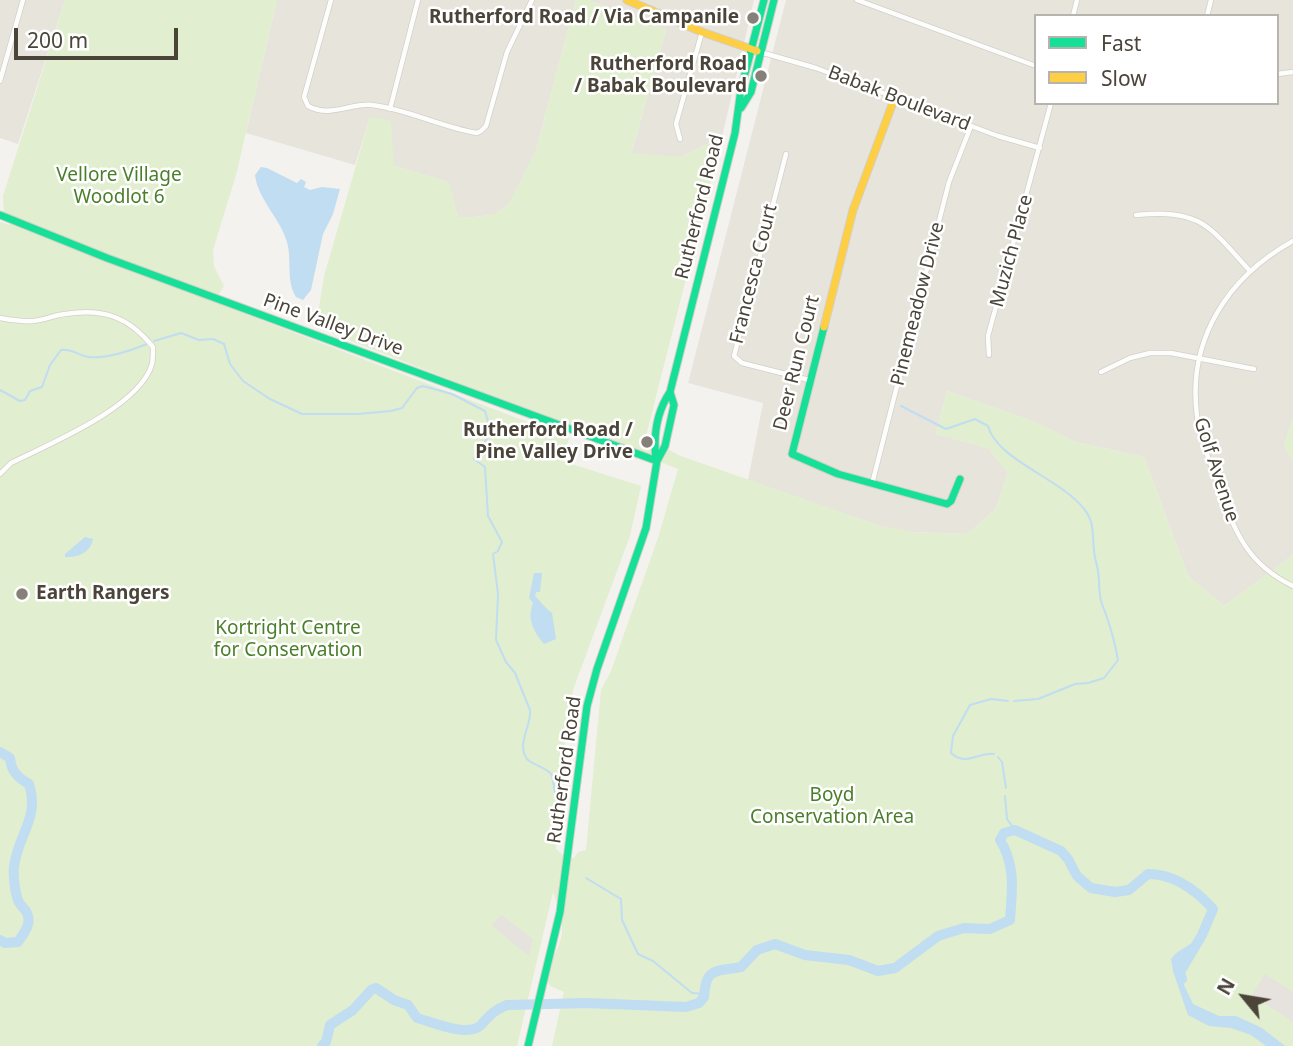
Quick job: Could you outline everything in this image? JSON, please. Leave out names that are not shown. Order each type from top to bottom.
[{"type":"street","points":[[0,81],[23,0]]},
{"type":"street","points":[[331,0],[304,97],[305,102],[320,110],[343,110],[368,105],[471,132],[481,131],[488,121],[507,52],[532,0]]},
{"type":"street","points":[[390,109],[418,0]]},
{"type":"street","points":[[626,0],[756,51]]},
{"type":"street","name":"Rutherford Road","points":[[756,51],[764,0]]},
{"type":"street","name":"Rutherford Road","points":[[657,461],[653,444],[661,404],[670,392],[741,89],[774,0]]},
{"type":"street","points":[[857,0],[1034,65]]},
{"type":"street","points":[[680,139],[676,124],[702,32]]},
{"type":"street","name":"Babak Boulevard","points":[[756,51],[816,68],[971,126],[1040,148]]},
{"type":"street","name":"Deer Run Court","points":[[895,97],[853,210],[792,454],[799,460],[872,484],[947,503],[960,479]]},
{"type":"street","name":"Muzich Place","points":[[989,355],[988,336],[1051,105]]},
{"type":"street","name":"Pinemeadow Drive","points":[[872,484],[950,182],[971,126]]},
{"type":"street","name":"Francesca Court","points":[[786,155],[734,356],[742,363],[809,380]]},
{"type":"street","points":[[1136,215],[1166,212],[1199,221],[1219,237],[1249,270]]},
{"type":"street","name":"Pine Valley Drive","points":[[0,215],[107,258],[657,461]]},
{"type":"street","name":"Golf Avenue","points":[[1293,241],[1249,270],[1229,294],[1217,311],[1197,368],[1197,416],[1203,441],[1236,531],[1251,556],[1271,573],[1293,586]]},
{"type":"street","points":[[0,318],[34,321],[64,314],[109,314],[129,322],[153,347],[152,364],[142,381],[127,397],[101,418],[11,463],[0,474]]},
{"type":"street","points":[[1101,372],[1130,358],[1150,353],[1171,353],[1254,369]]},
{"type":"street","name":"Rutherford Road","points":[[528,1046],[560,912],[587,706],[597,669],[646,528],[657,461],[665,446],[674,405],[670,392]]},
{"type":"shaded area","points":[[0,0],[65,0],[18,144],[0,138]]},
{"type":"shaded area","points":[[277,0],[576,0],[536,150],[509,204],[495,214],[458,217],[448,182],[394,166],[370,117],[355,165],[246,133]]},
{"type":"shaded area","points":[[589,0],[754,0],[722,137],[681,157],[631,154],[666,30]]},
{"type":"shaded area","points":[[786,0],[1293,0],[1293,417],[1284,446],[1293,461],[1293,555],[1224,606],[1188,576],[1144,457],[1075,442],[1037,423],[947,391],[936,434],[988,448],[1008,472],[996,509],[967,534],[911,532],[880,526],[748,480],[763,403],[688,383]]},
{"type":"shaded area","points":[[502,915],[533,939],[529,956],[491,925]]},
{"type":"shaded area","points":[[1265,974],[1293,992],[1293,1022],[1252,995]]},
{"type":"green space","points":[[65,0],[277,0],[236,175],[213,250],[214,266],[224,286],[214,302],[569,438],[562,461],[641,486],[630,536],[573,690],[564,747],[556,849],[563,855],[574,858],[578,852],[586,850],[601,690],[611,671],[659,535],[678,469],[316,327],[324,276],[370,117],[391,121],[394,166],[449,182],[458,217],[495,214],[509,204],[536,150],[576,0],[589,0],[666,30],[631,153],[681,157],[722,137],[646,436],[678,455],[880,526],[911,532],[967,534],[996,509],[1008,472],[988,448],[936,434],[947,391],[1037,423],[1075,442],[1144,457],[1188,576],[1224,606],[1293,555],[1293,1046],[552,1046],[564,992],[550,986],[545,974],[562,934],[561,916],[553,892],[517,1046],[0,1046],[0,222],[10,225],[4,213],[3,196]]},
{"type":"green space","points":[[1293,417],[1293,461],[1284,446]]},
{"type":"water","points":[[261,167],[297,183],[301,179],[306,182],[304,187],[310,190],[322,187],[340,189],[333,214],[323,234],[311,290],[303,300],[296,297],[293,290],[286,239],[257,184],[255,175]]},
{"type":"water","points":[[85,537],[93,539],[87,551],[65,557],[65,554]]},
{"type":"water","points":[[534,573],[542,573],[540,592],[536,592],[535,596],[552,613],[556,639],[544,644],[531,619],[533,603],[529,598]]},
{"type":"water","points":[[1202,935],[1197,953],[1186,961],[1182,968],[1184,985],[1193,1004],[1219,1016],[1236,1016],[1262,1028],[1285,1046],[1266,1046],[1251,1035],[1231,1028],[1209,1026],[1188,1015],[1171,959]]},
{"type":"waterway","points":[[154,341],[181,333],[199,340],[213,339],[224,344],[230,364],[243,381],[270,399],[302,414],[391,411],[402,408],[417,388],[423,386],[452,394],[485,411],[491,432],[474,459],[485,467],[488,516],[502,542],[498,551],[493,554],[498,594],[496,640],[506,662],[515,673],[530,710],[523,742],[524,754],[528,760],[552,775],[558,809]]},
{"type":"waterway","points":[[0,390],[20,401],[25,400],[30,391],[42,387],[50,365],[61,350],[103,357],[147,344]]},
{"type":"waterway","points":[[901,406],[946,429],[975,419],[988,426],[1003,449],[1073,498],[1090,519],[1101,600],[1118,660],[1104,678],[1075,684],[1038,699],[1014,701]]},
{"type":"waterway","points":[[994,754],[967,759],[956,757],[951,753],[953,736],[970,705],[991,699],[1008,701]]},
{"type":"waterway","points":[[0,752],[10,758],[16,774],[29,784],[32,796],[30,817],[16,855],[14,871],[17,897],[27,913],[28,925],[18,942],[5,943],[0,940]]},
{"type":"waterway","points":[[998,757],[1002,762],[1006,788]]},
{"type":"waterway","points":[[1005,796],[1007,819],[1015,830]]},
{"type":"waterway","points":[[322,1046],[326,1042],[330,1025],[353,1010],[376,988],[394,1000],[408,1005],[417,1018],[450,1028],[468,1030],[475,1029],[495,1011],[507,1005],[587,1003],[686,1007],[699,1003],[704,997],[707,980],[714,972],[741,967],[757,950],[775,944],[805,955],[849,960],[878,971],[895,968],[938,936],[964,928],[990,929],[1010,920],[1011,869],[1000,840],[1004,833],[1015,830],[1061,851],[1077,876],[1091,888],[1115,892],[1129,890],[1148,874],[1176,880],[1199,896],[1213,909],[1202,935],[1180,972],[1182,979]]},
{"type":"waterway","points":[[586,878],[621,899],[622,920],[638,954],[653,961],[692,993],[704,994]]},
{"type":"traffic: fast","points":[[656,460],[657,424],[661,408],[670,392],[735,133],[741,89],[764,0]]},
{"type":"traffic: fast","points":[[741,108],[751,92],[774,0]]},
{"type":"traffic: fast","points":[[0,215],[107,258],[657,461]]},
{"type":"traffic: fast","points":[[824,327],[792,454],[838,474],[947,504],[951,501],[960,479]]},
{"type":"traffic: fast","points":[[528,1046],[560,912],[587,706],[597,669],[646,528],[657,461],[665,446],[674,405],[670,392]]},
{"type":"traffic: slow","points":[[627,0],[702,32],[757,51]]},
{"type":"traffic: slow","points":[[824,327],[853,210],[895,97]]},
{"type":"place","name":"Rutherford Road / Via Campanile","points":[[753,18]]},
{"type":"place","name":"Rutherford Road / Babak Boulevard","points":[[761,76]]},
{"type":"place","name":"Rutherford Road / Pine Valley Drive","points":[[647,442]]},
{"type":"place","name":"Earth Rangers","points":[[22,594]]},
{"type":"park label","name":"Vellore Village Woodlot 6","points":[[119,187]]},
{"type":"park label","name":"Kortright Centre for Conservation","points":[[288,640]]},
{"type":"park label","name":"Boyd Conservation Area","points":[[832,807]]}]
